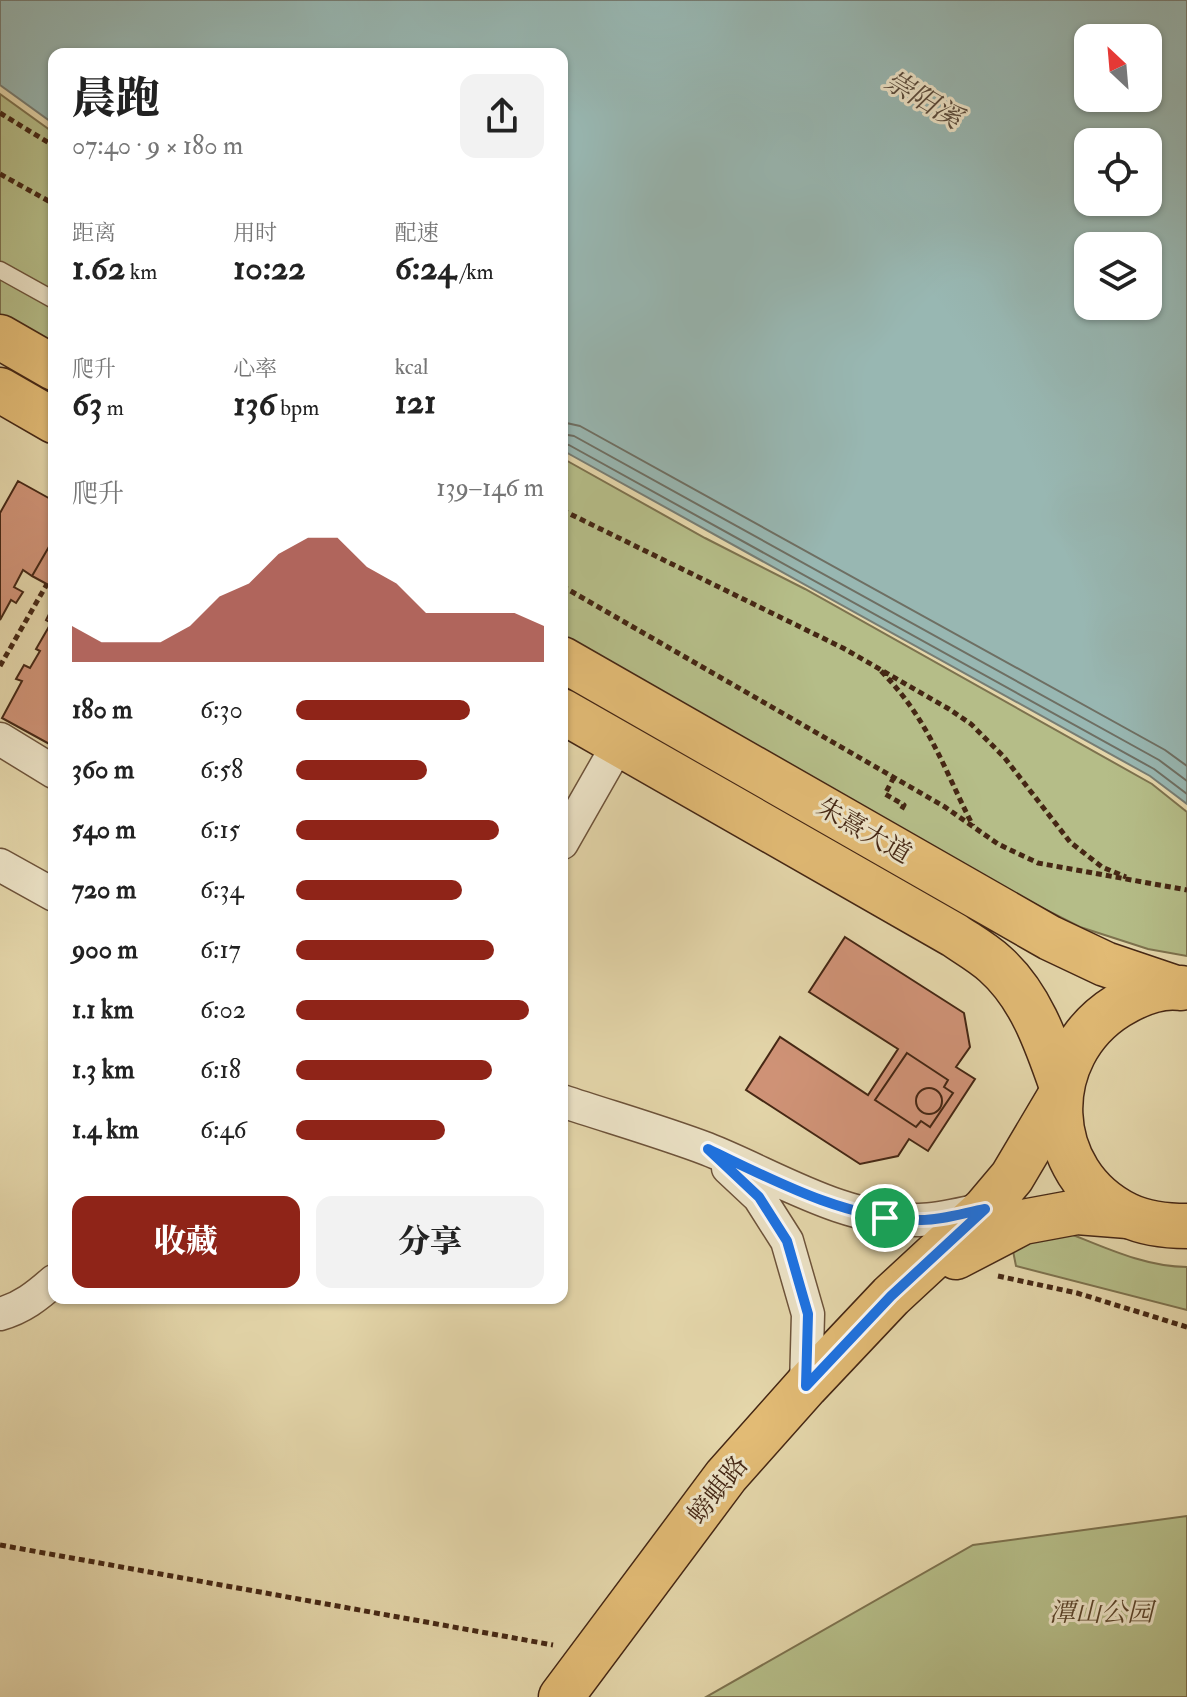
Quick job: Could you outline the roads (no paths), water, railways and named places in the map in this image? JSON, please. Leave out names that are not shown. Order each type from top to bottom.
[{"type":"main road","points":[[0,337],[48,365]]},
{"type":"main road","points":[[0,390],[48,418]]},
{"type":"main road","name":"朱熹大道","points":[[568,662],[1050,938],[1105,964],[1180,988]]},
{"type":"main road","name":"朱熹大道","points":[[568,714],[954,935],[995,964],[1022,994],[1044,1035],[1061,1090]]},
{"type":"main road","points":[[585,1697],[650,1599],[719,1508],[895,1300],[985,1209],[1012,1177],[1061,1090],[1075,1047],[1101,1016],[1135,995],[1180,988]]},
{"type":"main road","points":[[1061,1090],[1061,1126],[1069,1154],[1083,1179],[1103,1200],[1128,1216]]},
{"type":"main road","points":[[895,1300],[933,1277],[960,1254],[1023,1222],[1077,1212],[1128,1216],[1157,1225],[1187,1226]]},
{"type":"main road","name":"螃蜞路","points":[[561,1697],[726,1476],[806,1386],[895,1300]]},
{"type":"street","points":[[0,739],[48,768]]},
{"type":"street","points":[[568,832],[619,743]]},
{"type":"street","points":[[0,865],[48,892]]},
{"type":"street","points":[[568,1103],[708,1149],[837,1205],[885,1218],[922,1221],[985,1209]]},
{"type":"street","points":[[708,1149],[759,1197],[787,1241],[808,1314],[806,1386]]},
{"type":"street","points":[[0,1314],[16,1309],[48,1287]]},
{"type":"lane","points":[[0,270],[48,297]]},
{"type":"water","name":"崇阳溪","points":[[0,0],[1187,0],[1187,804],[1150,776],[568,453],[568,48],[48,48],[48,120],[0,85]]},
{"type":"park label","name":"潭山公园","points":[[1101,1613]]}]
